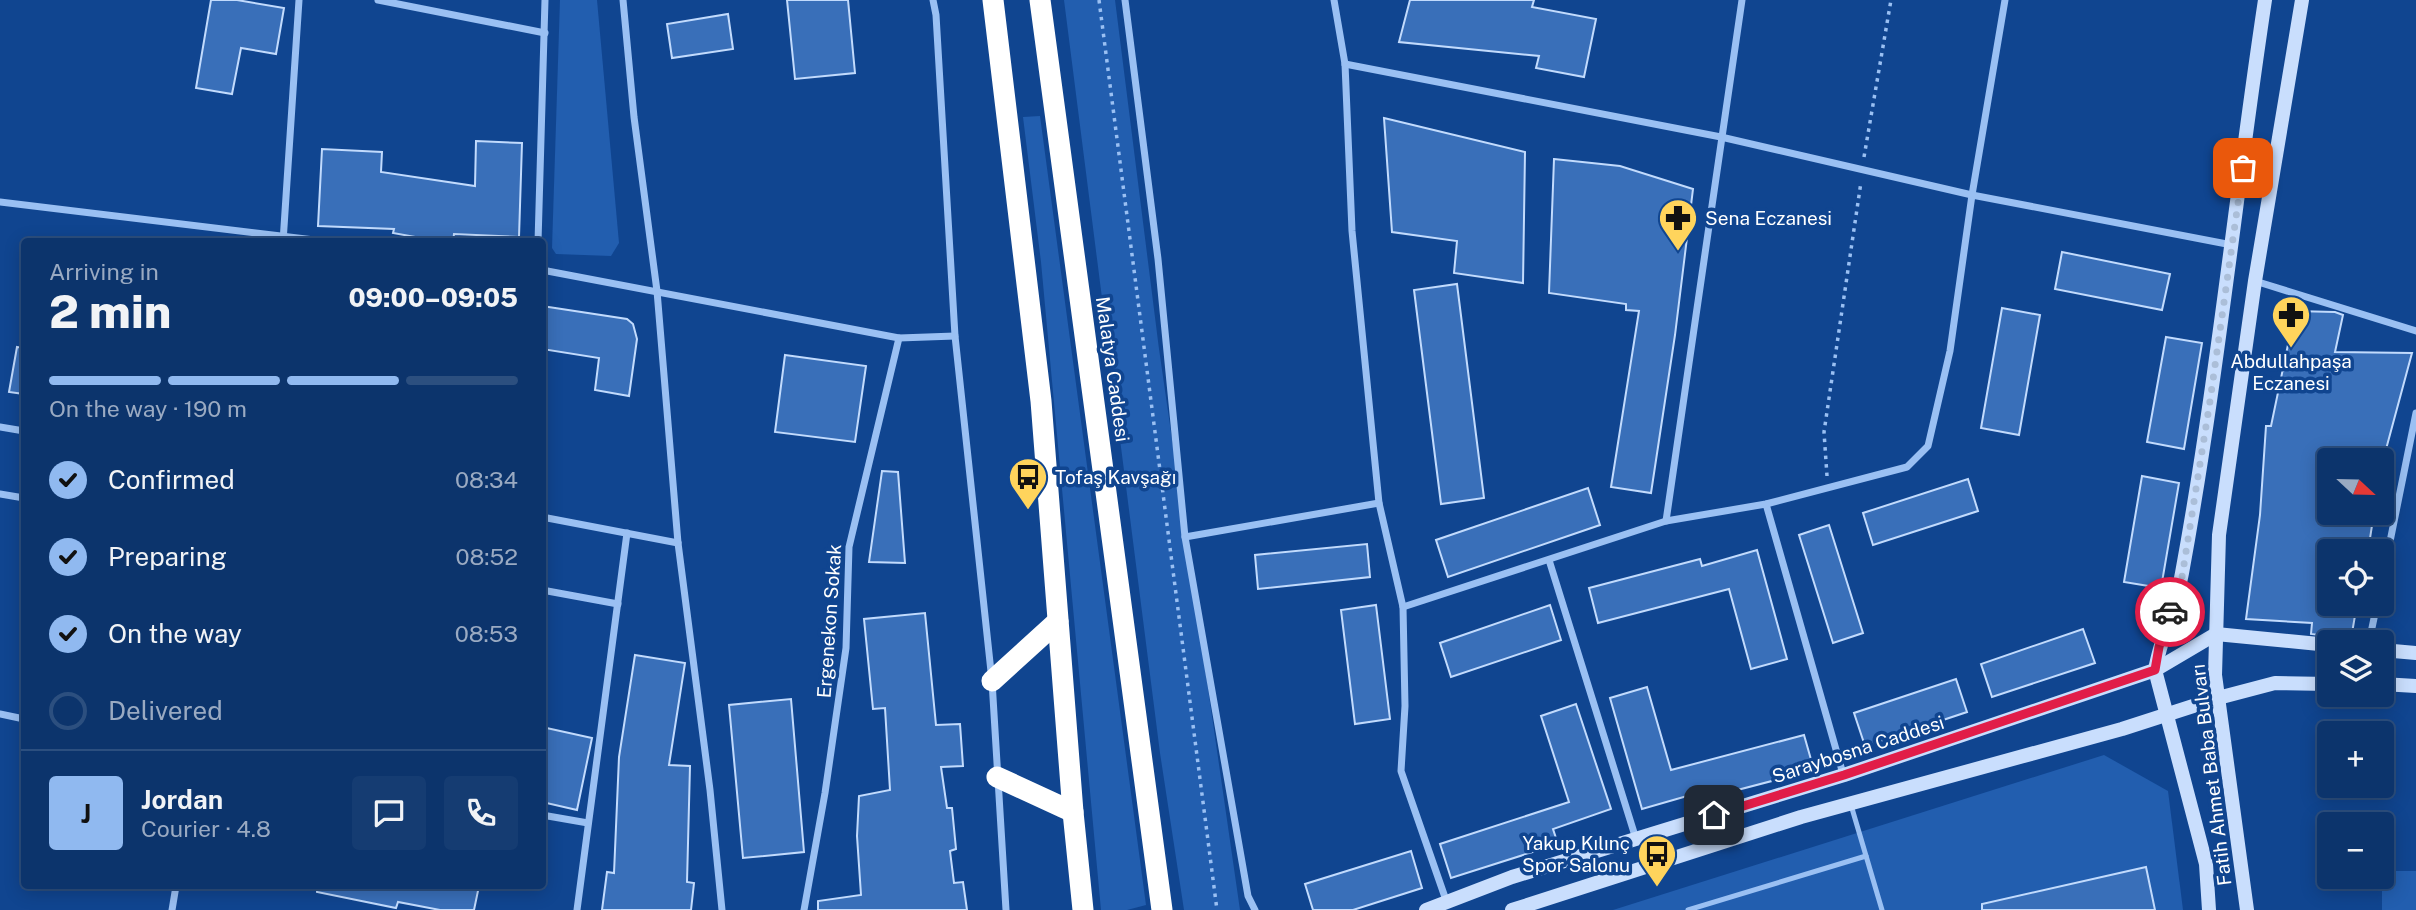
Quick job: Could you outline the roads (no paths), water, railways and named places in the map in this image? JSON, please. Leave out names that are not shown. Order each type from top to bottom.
[{"type":"highway","points":[[993,0],[1041,401],[1083,910]]},
{"type":"highway","name":"Malatya Caddesi","points":[[1040,0],[1162,910]]},
{"type":"highway","points":[[992,681],[1058,621]]},
{"type":"highway","points":[[997,777],[1073,812]]},
{"type":"main road","points":[[2155,670],[2159,647],[2182,577],[2210,401],[2265,0]]},
{"type":"main road","name":"Fatih Ahmet Baba Bulvarı","points":[[2247,910],[2215,675],[2219,535],[2255,281],[2302,0]]},
{"type":"main road","points":[[2216,634],[2317,644]]},
{"type":"main road","name":"Saraybosna Caddesi","points":[[1426,910],[1512,877],[1844,775],[2155,670],[2216,634]]},
{"type":"main road","points":[[2394,651],[2416,653]]},
{"type":"main road","name":"Fatih Ahmet Baba Bulvarı","points":[[2155,670],[2206,864],[2209,910]]},
{"type":"main road","points":[[1513,910],[1801,817],[2122,729],[2218,698],[2275,683],[2317,684]]},
{"type":"main road","points":[[2394,685],[2416,686]]},
{"type":"street","points":[[284,238],[299,0]]},
{"type":"street","points":[[378,0],[545,33]]},
{"type":"street","points":[[538,238],[545,0]]},
{"type":"street","points":[[623,0],[634,117],[657,291],[678,544],[710,790],[722,910]]},
{"type":"street","points":[[933,0],[955,336],[992,681],[1006,910]]},
{"type":"street","points":[[1125,0],[1158,259],[1185,537],[1248,895],[1255,910]]},
{"type":"street","points":[[1334,0],[1345,64],[1352,231],[1379,503],[1403,607],[1405,706],[1401,771],[1447,904]]},
{"type":"street","points":[[1666,521],[1742,0]]},
{"type":"street","points":[[1403,607],[1666,521],[1766,504],[1907,467],[1928,446],[1950,351],[1972,195],[2005,0]]},
{"type":"street","points":[[1345,64],[1721,137],[1972,195],[2232,245]]},
{"type":"street","points":[[0,202],[276,238]]},
{"type":"street","points":[[546,271],[900,338],[955,336]]},
{"type":"street","points":[[2255,281],[2416,331]]},
{"type":"street","name":"Ergenekon Sokak","points":[[804,910],[825,793],[846,648],[849,547],[900,338]]},
{"type":"street","points":[[2390,539],[2416,413]]},
{"type":"street","points":[[0,427],[21,430]]},
{"type":"street","points":[[0,494],[21,498]]},
{"type":"street","points":[[1185,537],[1379,503]]},
{"type":"street","points":[[1766,504],[1844,775]]},
{"type":"street","points":[[546,518],[678,544]]},
{"type":"street","points":[[576,910],[627,533]]},
{"type":"street","points":[[1549,560],[1636,839]]},
{"type":"street","points":[[546,591],[618,604]]},
{"type":"street","points":[[0,714],[21,718]]},
{"type":"street","points":[[546,816],[588,823]]},
{"type":"street","points":[[173,910],[176,889]]},
{"type":"lane","points":[[1851,804],[1882,910]]},
{"type":"lane","points":[[1688,910],[1866,856]]},
{"type":"place","name":"Sena Eczanesi","points":[[1678,252]]},
{"type":"place","name":"Abdullahpaşa Eczanesi","points":[[2291,349]]},
{"type":"place","name":"Tofaş Kavşağı","points":[[1028,511]]},
{"type":"place","name":"Yakup Kılınç Spor Salonu","points":[[1657,888]]}]
